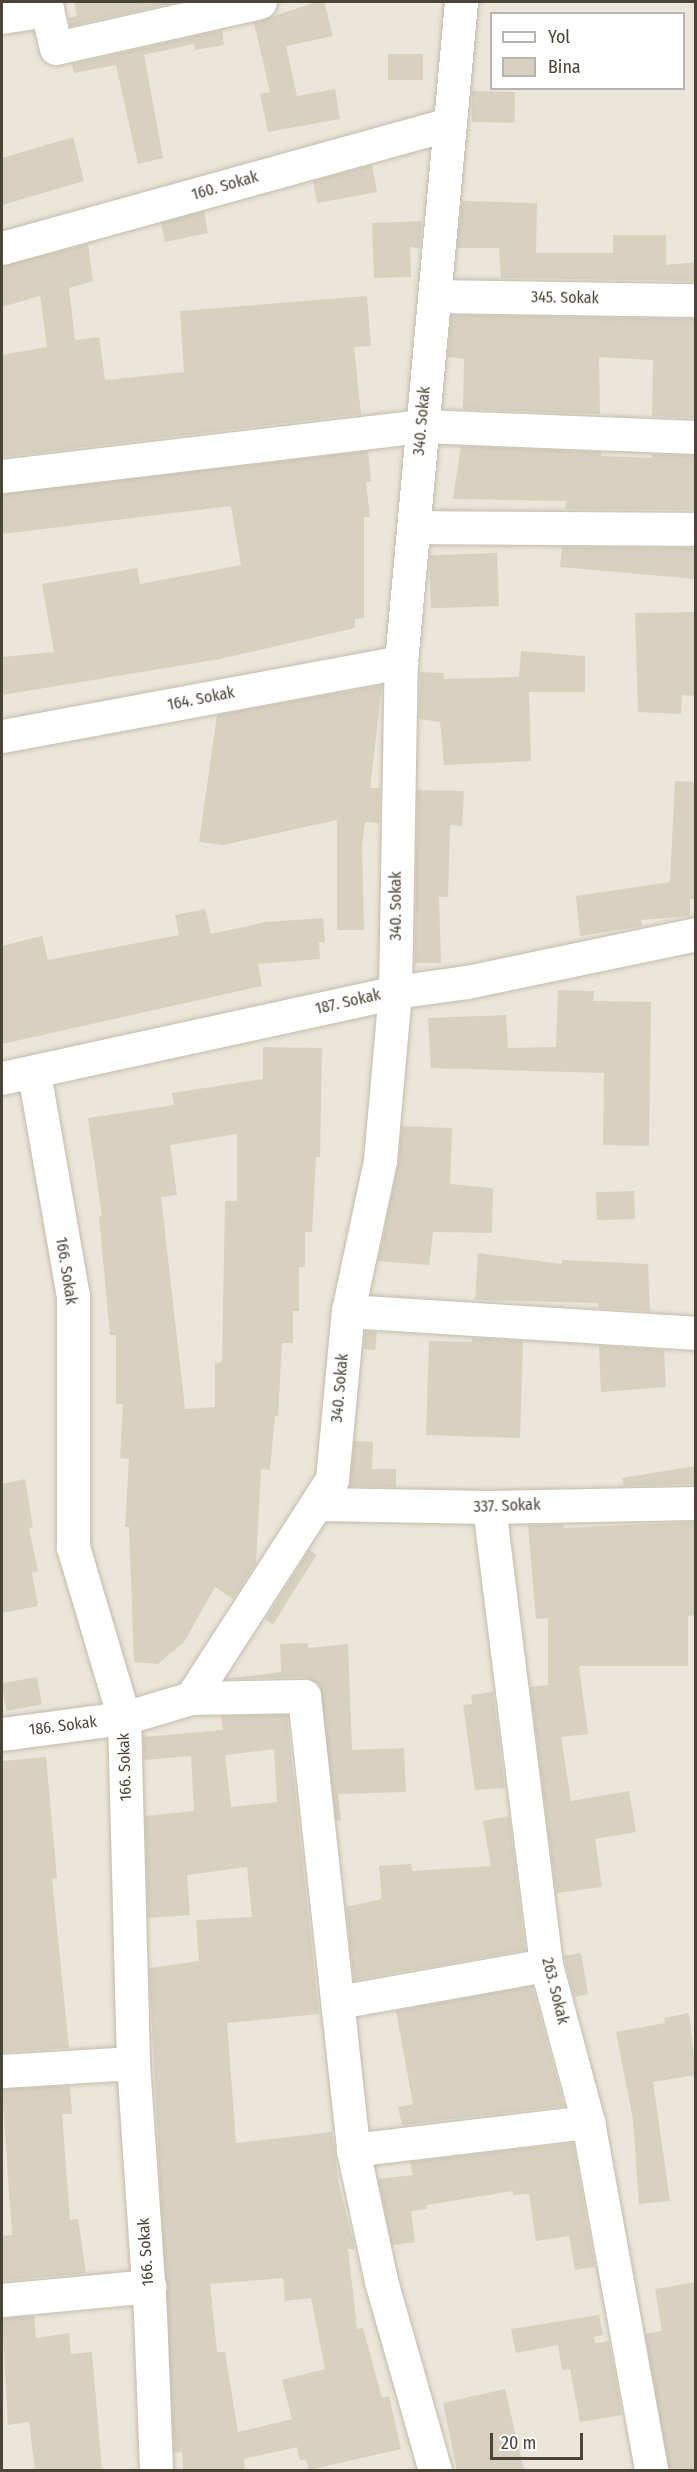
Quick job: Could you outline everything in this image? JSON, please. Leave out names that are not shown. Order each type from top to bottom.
[{"type":"street","points":[[2,17],[46,6],[56,48],[260,2]]},
{"type":"street","name":"340. Sokak","points":[[191,1698],[332,1479],[348,1311],[380,1160],[395,992],[401,662],[448,124],[461,2]]},
{"type":"street","name":"160. Sokak","points":[[2,248],[448,124]]},
{"type":"street","name":"345. Sokak","points":[[434,296],[696,300]]},
{"type":"street","points":[[2,476],[422,426],[696,437]]},
{"type":"street","points":[[413,527],[696,529]]},
{"type":"street","name":"164. Sokak","points":[[2,736],[401,662]]},
{"type":"street","name":"187. Sokak","points":[[2,1078],[34,1073],[395,992],[467,982],[696,934]]},
{"type":"street","name":"166. Sokak","points":[[34,1073],[73,1296],[73,1547],[124,1718],[133,2063],[149,2286],[156,2470]]},
{"type":"street","points":[[348,1311],[696,1333]]},
{"type":"street","name":"337. Sokak","points":[[318,1504],[489,1507],[696,1503]]},
{"type":"street","name":"263. Sokak","points":[[489,1507],[546,1965],[588,2122],[651,2470]]},
{"type":"street","points":[[124,1718],[191,1698],[304,1696],[353,2150],[381,2281],[435,2470]]},
{"type":"street","name":"186. Sokak","points":[[2,1734],[124,1718]]},
{"type":"street","points":[[338,2002],[546,1965]]},
{"type":"street","points":[[2,2071],[133,2063]]},
{"type":"street","points":[[353,2150],[588,2122]]},
{"type":"street","points":[[2,2300],[149,2286]]},
{"type":"shaded area","points":[[2,2],[695,2],[695,2470],[2,2470]]},
{"type":"building","points":[[74,2],[177,2],[70,26],[68,18],[77,16]]},
{"type":"building","points":[[316,2],[324,2],[333,36],[286,46],[297,96],[335,89],[340,119],[268,132],[260,94],[270,92],[254,23]]},
{"type":"building","points":[[222,30],[224,45],[195,50],[194,44],[144,55],[163,158],[138,164],[116,65],[74,73],[72,64]]},
{"type":"building","points":[[388,54],[423,54],[423,80],[388,80]]},
{"type":"building","points":[[472,91],[515,92],[514,123],[471,122]]},
{"type":"building","points":[[73,137],[84,181],[2,205],[2,158]]},
{"type":"building","points":[[372,165],[377,192],[317,203],[313,181]]},
{"type":"building","points":[[462,201],[537,203],[536,253],[613,253],[613,235],[666,235],[666,265],[696,262],[696,281],[501,278],[499,248],[457,248]]},
{"type":"building","points":[[204,211],[208,233],[165,242],[161,223]]},
{"type":"building","points":[[422,221],[420,248],[410,247],[411,277],[374,278],[372,223]]},
{"type":"building","points":[[88,244],[93,281],[69,288],[75,340],[99,337],[105,380],[184,372],[180,311],[367,296],[371,346],[354,347],[361,414],[2,457],[2,355],[47,347],[40,296],[2,307],[2,266]]},
{"type":"building","points":[[451,315],[696,319],[696,418],[652,416],[653,360],[599,357],[600,414],[463,409],[464,359],[448,357]]},
{"type":"building","points":[[461,446],[601,452],[601,456],[652,458],[652,454],[696,456],[696,510],[565,509],[566,501],[453,499]]},
{"type":"building","points":[[368,451],[371,482],[366,482],[370,517],[364,517],[364,618],[355,619],[355,628],[220,659],[2,695],[2,657],[54,652],[42,584],[137,568],[140,584],[241,565],[231,506],[2,534],[2,494]]},
{"type":"building","points":[[562,547],[696,548],[696,579],[560,567]]},
{"type":"building","points":[[497,553],[499,606],[431,608],[429,555]]},
{"type":"building","points":[[696,612],[696,696],[682,695],[681,714],[638,712],[635,613]]},
{"type":"building","points":[[521,651],[585,656],[585,692],[529,692],[531,761],[444,765],[440,722],[419,719],[420,672],[444,673],[443,679],[519,677]]},
{"type":"building","points":[[382,685],[370,788],[380,788],[379,823],[365,822],[362,847],[364,930],[337,930],[337,820],[223,845],[199,842],[217,715]]},
{"type":"building","points":[[675,781],[696,782],[696,899],[690,899],[690,916],[641,920],[642,926],[580,936],[576,896],[670,882]]},
{"type":"building","points":[[417,790],[464,791],[462,826],[450,825],[448,897],[439,897],[441,963],[415,963]]},
{"type":"building","points":[[205,909],[211,934],[266,922],[323,918],[325,942],[319,942],[320,959],[258,964],[262,986],[2,1044],[2,946],[42,936],[48,960],[179,935],[175,915]]},
{"type":"building","points":[[558,990],[594,991],[593,1001],[651,1002],[649,1146],[603,1145],[604,1073],[431,1068],[428,1018],[506,1015],[508,1048],[556,1047]]},
{"type":"building","points":[[263,1047],[322,1048],[320,1157],[316,1157],[312,1232],[305,1232],[305,1267],[299,1267],[299,1311],[293,1311],[293,1343],[282,1343],[278,1416],[275,1416],[270,1470],[261,1469],[256,1563],[233,1599],[215,1587],[184,1642],[158,1664],[134,1662],[129,1527],[125,1527],[129,1459],[120,1458],[123,1404],[116,1404],[116,1335],[110,1335],[99,1216],[102,1216],[88,1118],[174,1105],[172,1093],[263,1079]],"holes":[[[237,1134],[237,1201],[225,1201],[222,1362],[215,1363],[215,1407],[185,1409],[161,1197],[177,1195],[170,1145]]]},
{"type":"building","points":[[402,1126],[452,1128],[450,1184],[493,1188],[492,1233],[433,1232],[429,1265],[378,1261],[398,1164]]},
{"type":"building","points":[[634,1191],[635,1219],[597,1220],[596,1192]]},
{"type":"building","points":[[478,1253],[561,1264],[562,1260],[648,1264],[650,1311],[599,1308],[598,1303],[475,1300]]},
{"type":"building","points":[[365,1331],[377,1332],[375,1350],[363,1349]]},
{"type":"building","points":[[472,1338],[523,1341],[520,1438],[426,1435],[429,1341],[472,1342]]},
{"type":"building","points":[[599,1346],[664,1350],[666,1387],[601,1392]]},
{"type":"building","points":[[354,1441],[373,1442],[372,1469],[396,1469],[396,1487],[349,1486]]},
{"type":"building","points":[[696,1466],[696,1484],[624,1486],[622,1478]]},
{"type":"building","points":[[25,1479],[33,1527],[29,1528],[38,1571],[32,1573],[38,1606],[2,1613],[2,1484]]},
{"type":"building","points":[[696,1522],[696,1615],[688,1616],[688,1666],[579,1666],[588,1734],[561,1737],[571,1801],[629,1791],[636,1832],[595,1839],[602,1887],[556,1893],[530,1687],[548,1685],[548,1618],[536,1619],[528,1525],[563,1524],[564,1528]]},
{"type":"building","points":[[309,1550],[317,1555],[273,1624],[266,1620]]},
{"type":"building","points":[[308,1643],[308,1648],[348,1644],[352,1750],[404,1748],[406,1792],[338,1794],[341,1820],[336,1821],[319,1685],[304,1677],[226,1679],[281,1672],[280,1644]]},
{"type":"building","points":[[37,1677],[42,1705],[6,1711],[2,1683]]},
{"type":"building","points":[[493,1692],[505,1788],[475,1790],[463,1705],[472,1704],[471,1695]]},
{"type":"building","points":[[287,1715],[319,2014],[227,2023],[236,2143],[332,2132],[339,2185],[355,2249],[348,2249],[357,2329],[363,2328],[382,2398],[389,2396],[401,2449],[309,2470],[306,2459],[300,2461],[297,2447],[244,2459],[245,2470],[183,2470],[182,2452],[174,2453],[149,1968],[199,1961],[196,1920],[252,1917],[247,1867],[187,1875],[190,1915],[148,1918],[145,1816],[194,1811],[191,1756],[144,1760],[143,1737],[223,1730],[221,1716]],"holes":[[[274,1749],[277,1802],[231,1807],[225,1755]],[[283,2278],[285,2301],[311,2298],[325,2369],[282,2380],[292,2419],[238,2432],[225,2352],[217,2352],[210,2284]]]},
{"type":"building","points":[[46,1757],[57,1878],[52,1879],[69,2048],[2,2052],[2,1761]]},
{"type":"building","points":[[509,1816],[525,1950],[354,1980],[346,1907],[382,1899],[379,1866],[411,1864],[412,1871],[491,1866],[483,1821]]},
{"type":"building","points":[[581,1953],[588,1994],[574,1997],[564,1956]]},
{"type":"building","points":[[532,1986],[564,2106],[402,2125],[398,2107],[413,2104],[396,2011]]},
{"type":"building","points":[[689,2013],[696,2075],[653,2082],[670,2201],[639,2204],[633,2120],[616,2032],[665,2023],[664,2018]]},
{"type":"building","points":[[70,2086],[72,2114],[62,2114],[70,2220],[78,2219],[86,2273],[2,2281],[2,2236],[12,2235],[2,2089]]},
{"type":"building","points":[[573,2143],[595,2267],[575,2270],[569,2236],[536,2241],[529,2194],[513,2195],[513,2191],[427,2205],[427,2209],[411,2211],[415,2242],[392,2245],[378,2179],[413,2175],[410,2162]]},
{"type":"building","points":[[696,2282],[696,2470],[669,2470],[645,2334],[662,2331],[655,2289]]},
{"type":"building","points":[[599,2315],[603,2335],[594,2337],[595,2343],[609,2341],[622,2415],[580,2422],[570,2369],[562,2370],[558,2345],[516,2353],[511,2329]]},
{"type":"building","points":[[34,2316],[36,2338],[69,2333],[71,2354],[92,2352],[102,2470],[35,2470],[29,2422],[8,2425],[2,2318]]},
{"type":"building","points":[[505,2389],[524,2470],[457,2470],[443,2403]]}]
